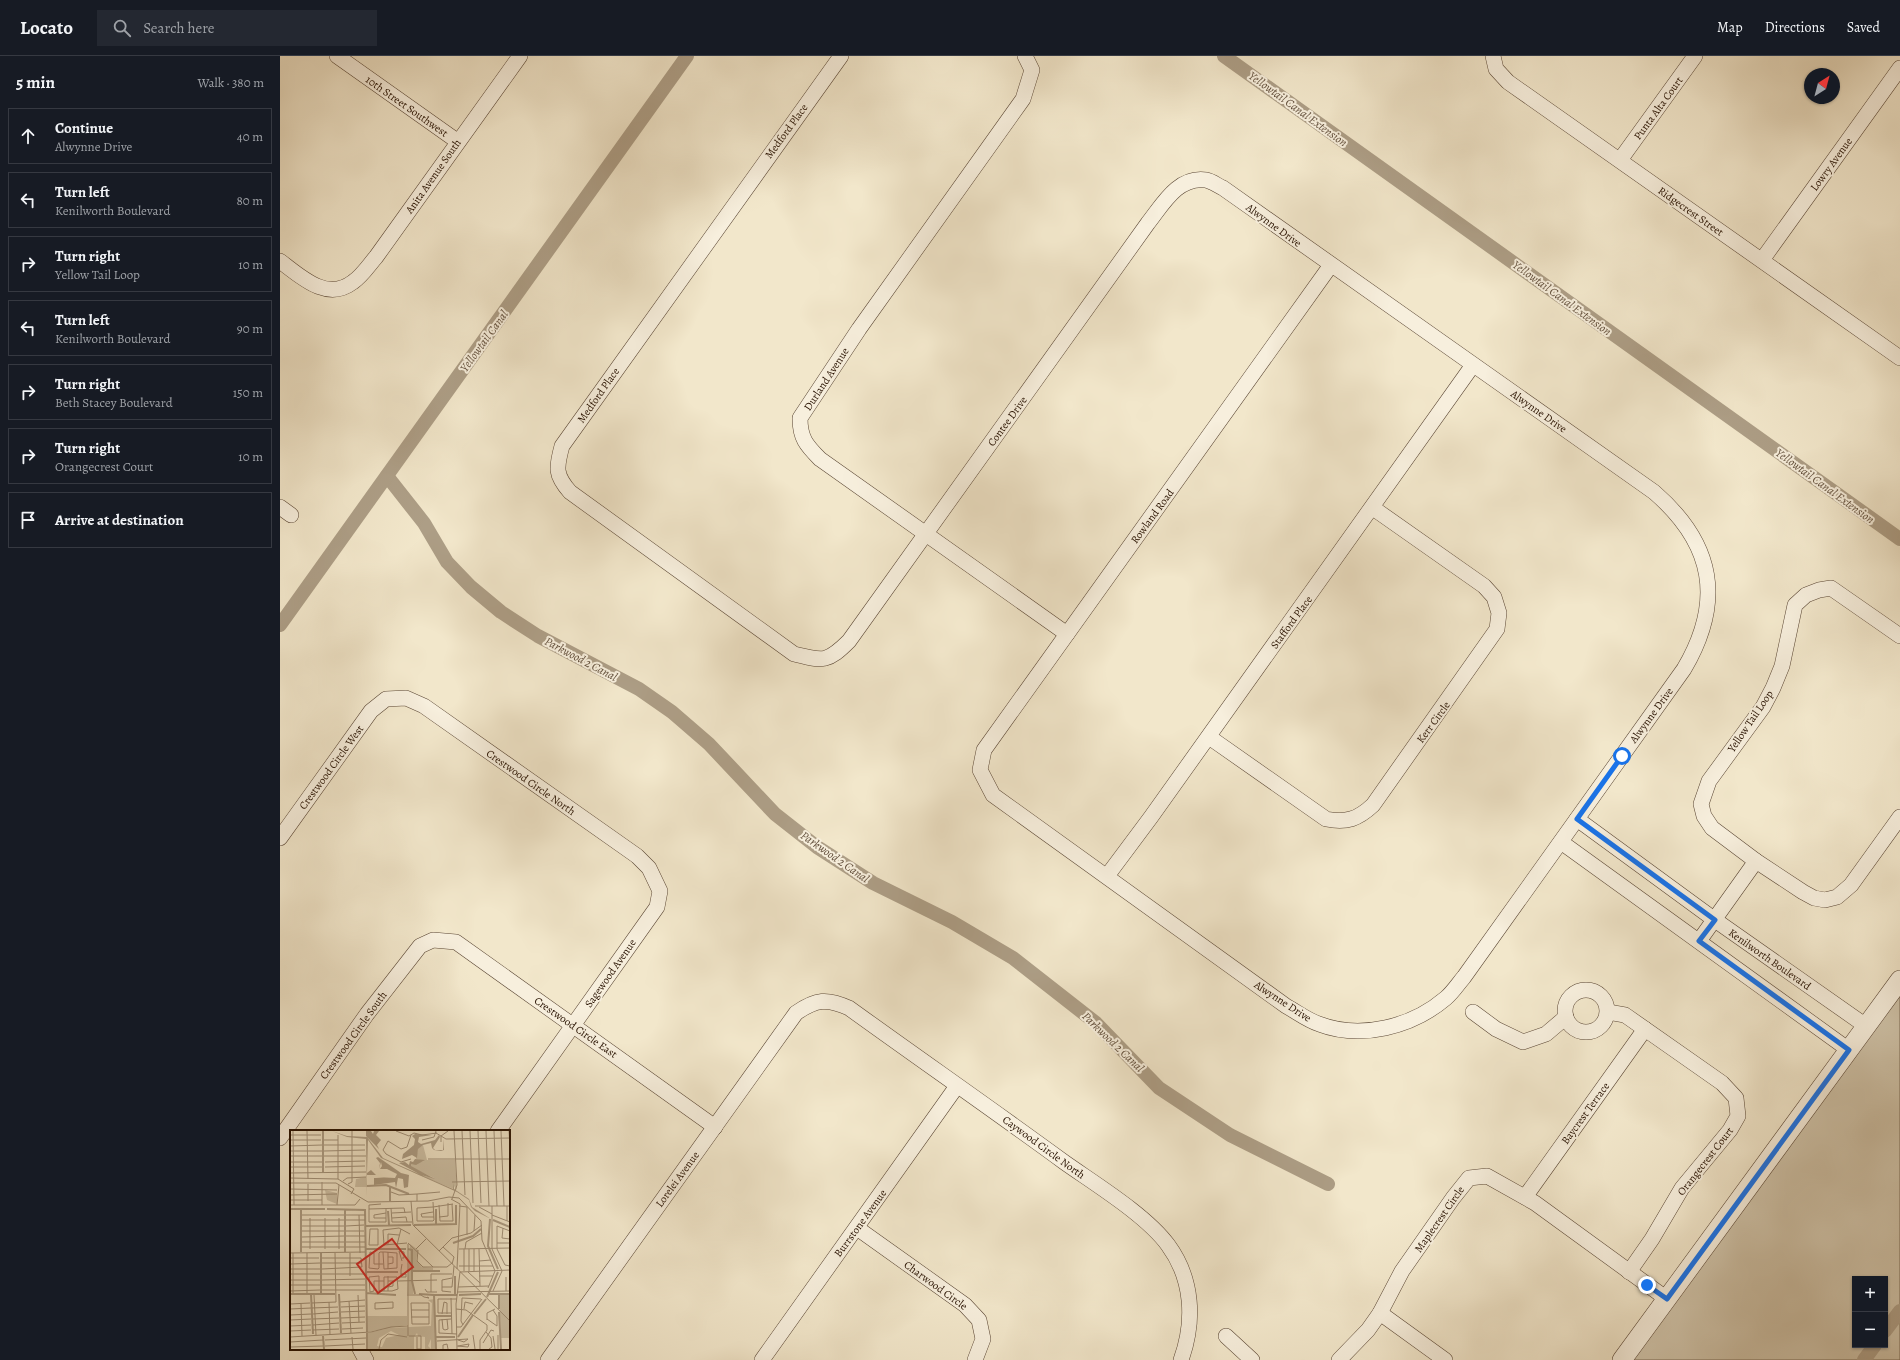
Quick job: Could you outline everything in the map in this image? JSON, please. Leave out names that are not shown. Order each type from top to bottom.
[{"type":"street","name":"10th Street Southwest","points":[[338,56],[457,141]]},
{"type":"street","name":"Anita Avenue South","points":[[280,261],[320,289],[340,290],[354,282],[376,257],[457,141],[520,56]]},
{"type":"street","name":"Medford Place","points":[[820,660],[794,654],[592,509],[570,492],[560,481],[557,464],[562,446],[841,56]]},
{"type":"street","name":"Durland Avenue","points":[[1025,56],[1032,70],[1023,99],[859,329],[800,418],[800,433],[808,447],[820,459],[1067,634]]},
{"type":"street","name":"Ridgecrest Street","points":[[1493,56],[1496,69],[1508,82],[1900,358]]},
{"type":"street","name":"Punta Alta Court","points":[[1620,160],[1695,56]]},
{"type":"street","name":"Lowry Avenue","points":[[1762,260],[1900,68]]},
{"type":"street","name":"Contee Drive","points":[[820,660],[836,655],[849,641],[1148,223],[1175,189],[1192,180]]},
{"type":"street","name":"Alwynne Drive","points":[[980,770],[993,795],[1286,1006],[1318,1024],[1338,1029],[1361,1031],[1387,1028],[1410,1021],[1427,1012],[1447,998],[1469,971],[1684,669],[1695,651],[1701,636],[1706,616],[1708,593],[1705,570],[1691,534],[1672,508],[1654,492],[1223,188],[1207,180],[1192,180]]},
{"type":"street","name":"Rowland Road","points":[[980,770],[984,750],[1331,265]]},
{"type":"street","name":"Stafford Place","points":[[1106,876],[1209,737],[1474,365]]},
{"type":"street","name":"Kerr Circle","points":[[1209,737],[1326,819],[1341,822],[1362,816],[1373,805],[1479,657],[1497,629],[1500,613],[1494,596],[1484,586],[1373,508]]},
{"type":"street","name":"Yellow Tail Loop","points":[[1900,636],[1831,588],[1819,590],[1806,595],[1795,605],[1782,666],[1773,688],[1763,707],[1709,780],[1701,804],[1704,816],[1712,828],[1756,861],[1814,898],[1825,900],[1837,897],[1851,885],[1900,817]]},
{"type":"street","name":"Crestwood Circle North","points":[[386,699],[406,698],[424,706],[637,856],[649,868],[660,891]]},
{"type":"street","name":"Crestwood Circle West","points":[[280,838],[371,711],[386,699]]},
{"type":"street","name":"Kenilworth Boulevard","points":[[1577,819],[1715,920],[1866,1026]]},
{"type":"street","points":[[1561,842],[1849,1050]]},
{"type":"street","points":[[1699,941],[1756,861]]},
{"type":"street","name":"Sagewood Avenue","points":[[499,1130],[657,907],[660,891]]},
{"type":"street","name":"Crestwood Circle East","points":[[433,940],[456,942],[715,1127]]},
{"type":"street","name":"Crestwood Circle South","points":[[280,1138],[368,1014],[420,946],[433,940]]},
{"type":"street","points":[[1622,1360],[1900,980]]},
{"type":"street","points":[[1584,990],[1598,993],[1607,1005],[1608,1012],[1603,1024],[1598,1029],[1586,1033],[1573,1028],[1566,1017],[1565,1009],[1571,996],[1584,990]]},
{"type":"street","name":"Caywood Circle North","points":[[811,1003],[835,1002],[849,1008],[1121,1202],[1156,1231],[1168,1245],[1179,1263],[1189,1298],[1191,1315],[1190,1331],[1181,1360]]},
{"type":"street","name":"Lorelei Avenue","points":[[548,1360],[796,1014],[811,1003]]},
{"type":"street","points":[[1473,1012],[1496,1029],[1523,1042],[1546,1034],[1566,1017]]},
{"type":"street","name":"Orangecrest Court","points":[[1608,1012],[1625,1015],[1722,1083],[1736,1098],[1738,1116],[1730,1130],[1693,1172],[1629,1272]]},
{"type":"street","name":"Baycrest Terrace","points":[[1525,1197],[1645,1029]]},
{"type":"street","name":"Burrstone Avenue","points":[[762,1360],[958,1086]]},
{"type":"street","name":"Maplecrest Circle","points":[[1339,1360],[1368,1330],[1380,1313],[1402,1271],[1453,1198],[1469,1178],[1488,1176],[1525,1197]]},
{"type":"street","points":[[1525,1197],[1564,1223],[1667,1299]]},
{"type":"street","name":"Charwood Circle","points":[[857,1228],[965,1305],[979,1320],[983,1339],[975,1360]]},
{"type":"street","points":[[1380,1313],[1445,1360]]},
{"type":"street","points":[[1226,1336],[1252,1360]]},
{"type":"street","points":[[361,1350],[366,1360]]},
{"type":"shaded area","points":[[1900,992],[1900,1360],[1631,1360]]},
{"type":"waterway","name":"Yellowtail Canal","points":[[280,625],[687,56]]},
{"type":"waterway","name":"Yellowtail Canal Extension","points":[[1224,56],[1900,539]]},
{"type":"waterway","name":"Parkwood 2 Canal","points":[[387,476],[424,523],[447,562],[471,587],[501,612],[538,636],[639,689],[672,712],[709,744],[775,814],[817,847],[873,883],[952,922],[1013,958],[1096,1023],[1159,1088],[1230,1135],[1328,1184]]},
{"type":"waterway","name":"Yellowtail Canal Extension","points":[[1888,1327],[1900,1311]]},
{"type":"waterway","name":"Yellowtail Canal Extension","points":[[1864,1360],[1873,1348]]},
{"type":"route","points":[[1622,756],[1577,819],[1715,920],[1699,941],[1849,1050],[1667,1299],[1647,1285]]}]
